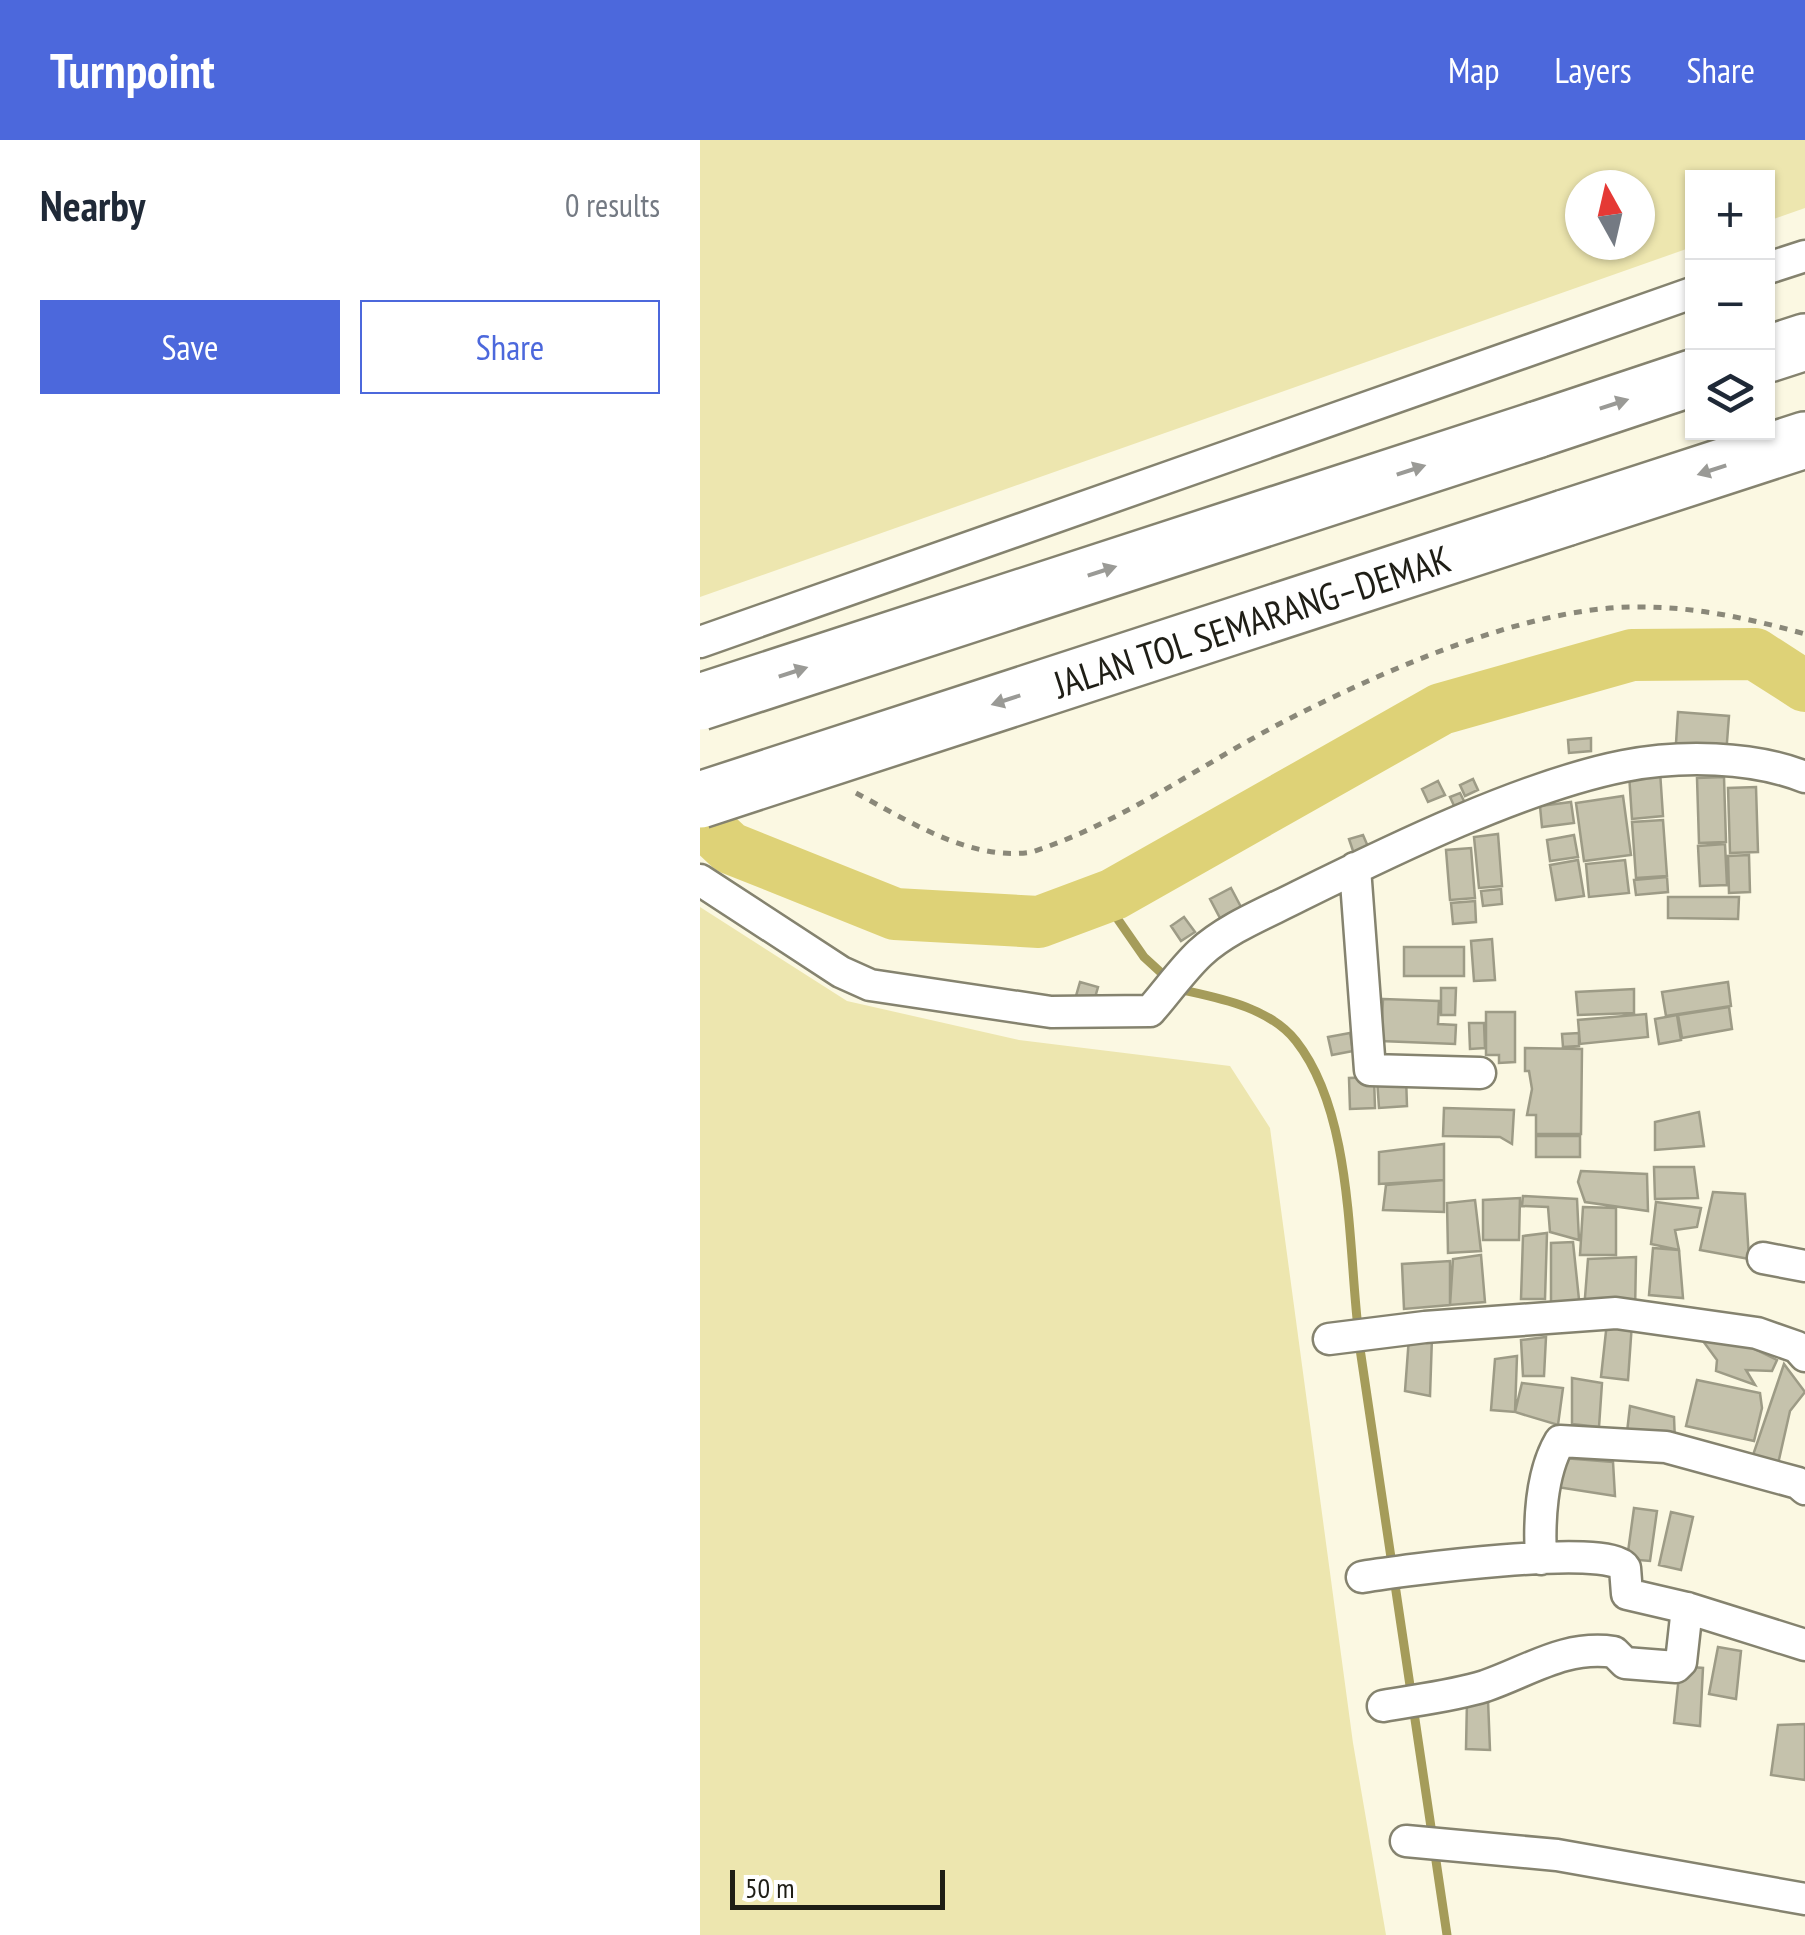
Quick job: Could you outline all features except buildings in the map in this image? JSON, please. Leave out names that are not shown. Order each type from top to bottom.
[{"type":"highway","points":[[1775,352],[1805,342]]},
{"type":"highway","points":[[700,702],[1685,380]]},
{"type":"highway","name":"JALAN TOL SEMARANG–DEMAK","points":[[700,800],[1805,440]]},
{"type":"street","points":[[1775,266],[1805,256]]},
{"type":"street","points":[[700,642],[1685,295]]},
{"type":"street","points":[[700,880],[841,972],[870,985],[1088,1014],[1150,1011],[1200,953],[1243,924],[1356,868],[1543,789],[1624,766],[1676,761],[1770,766],[1805,777]]},
{"type":"street","points":[[1356,868],[1370,1070],[1480,1074]]},
{"type":"street","points":[[1763,1258],[1805,1266]]},
{"type":"street","points":[[1329,1339],[1616,1313],[1757,1333],[1797,1347],[1805,1356]]},
{"type":"street","points":[[1542,1558],[1539,1528],[1552,1458],[1560,1441],[1666,1447],[1798,1483],[1805,1489]]},
{"type":"street","points":[[1382,1574],[1542,1558],[1622,1561],[1627,1594],[1687,1608],[1805,1646]]},
{"type":"street","points":[[1401,1703],[1485,1686],[1533,1663],[1581,1652],[1614,1652],[1625,1663],[1676,1667],[1682,1662],[1687,1608]]},
{"type":"street","points":[[1422,1842],[1556,1855],[1805,1898]]},
{"type":"path","points":[[848,789],[930,832],[1014,855],[1054,845],[1148,800],[1282,723],[1458,645],[1533,622],[1628,607],[1689,608],[1805,634]]},
{"type":"shaded area","points":[[700,140],[1805,140],[1805,208],[1775,219],[1775,170],[1685,170],[1685,249],[700,597]]},
{"type":"shaded area","points":[[700,907],[847,1001],[1019,1040],[1230,1066],[1270,1128],[1353,1743],[1386,1935],[700,1935]]},
{"type":"waterway","points":[[700,820],[730,848],[895,914],[1039,922],[1114,894],[1441,709],[1632,655],[1755,654],[1805,686]]},
{"type":"waterway","points":[[1103,898],[1144,957],[1168,979]]},
{"type":"waterway","points":[[1187,991],[1246,1007],[1274,1021],[1296,1041],[1314,1070],[1338,1140],[1358,1328]]},
{"type":"waterway","points":[[1359,1342],[1447,1935]]}]
